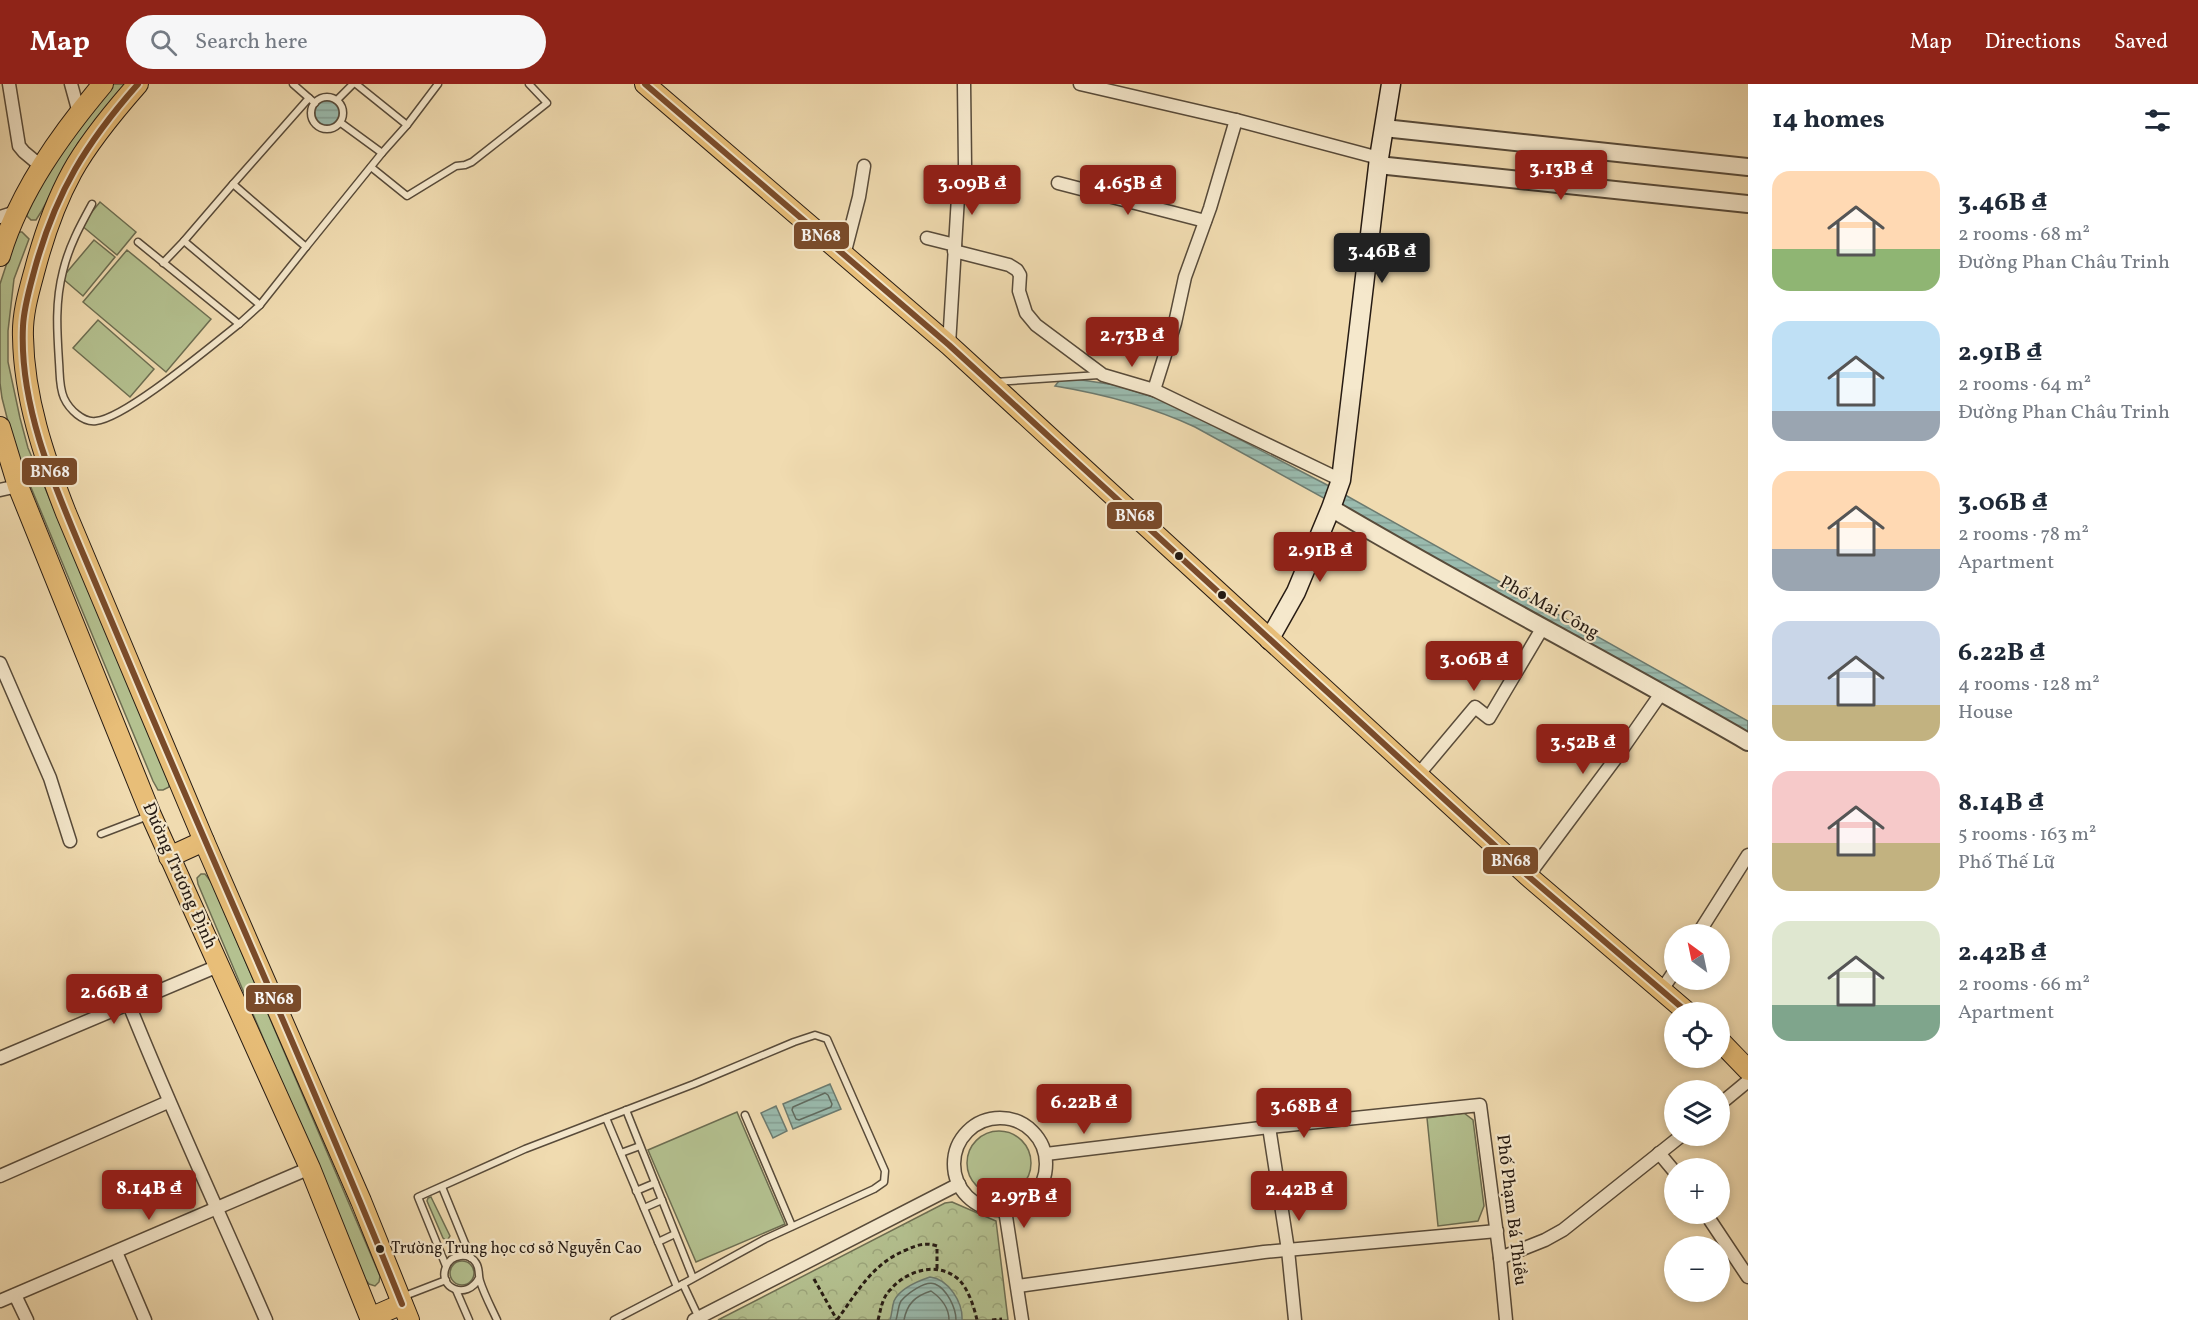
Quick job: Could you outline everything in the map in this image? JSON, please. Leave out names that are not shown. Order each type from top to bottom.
[{"type":"main road","points":[[0,256],[11,217],[79,112],[103,84]]},
{"type":"main road","name":"Đường Trương Định","points":[[138,84],[81,158],[59,198],[45,233],[27,302],[22,335],[28,391],[36,426],[63,504],[204,841],[361,1201],[404,1307]]},
{"type":"main road","points":[[645,84],[949,345],[1528,876],[1675,1002]]},
{"type":"main road","points":[[1269,640],[1296,592],[1341,480],[1378,161],[1391,84]]},
{"type":"main road","points":[[11,217],[45,233]]},
{"type":"main road","name":"Đường Trương Định","points":[[0,427],[9,488],[169,857],[310,1168],[371,1319]]},
{"type":"main road","points":[[169,857],[204,841]]},
{"type":"main road","points":[[1730,1051],[1748,1070]]},
{"type":"main road","points":[[371,1319],[404,1307]]},
{"type":"street","points":[[9,84],[19,146],[24,153],[42,166]]},
{"type":"street","points":[[71,84],[79,112]]},
{"type":"street","points":[[949,345],[958,197],[964,165],[964,84]]},
{"type":"street","points":[[1087,85],[1236,120],[1378,161],[1748,204]]},
{"type":"street","points":[[1154,390],[1175,323],[1185,277],[1236,120]]},
{"type":"street","points":[[1384,128],[1748,167]]},
{"type":"street","points":[[844,255],[859,197],[864,166]]},
{"type":"street","points":[[1058,183],[1205,221]]},
{"type":"street","points":[[927,238],[1009,265],[1017,270],[1020,275],[1019,291],[1030,319],[1102,375],[1154,390],[1341,480]]},
{"type":"street","name":"Phố Mai Công","points":[[1331,508],[1748,742]]},
{"type":"street","points":[[1418,775],[1475,707],[1489,718],[1543,627]]},
{"type":"street","points":[[0,663],[50,778],[69,841]]},
{"type":"street","points":[[1528,876],[1662,692]]},
{"type":"street","points":[[1704,924],[1748,855]]},
{"type":"street","points":[[0,1058],[128,1002],[218,966]]},
{"type":"street","points":[[1661,991],[1664,987]]},
{"type":"street","points":[[128,1002],[168,1102],[218,1208],[266,1320]]},
{"type":"street","points":[[1730,1096],[1748,1082]]},
{"type":"street","points":[[0,1176],[168,1102]]},
{"type":"street","name":"Phố Phạm Bá Thiều","points":[[1269,1127],[1480,1105],[1506,1320]]},
{"type":"street","points":[[1004,1118],[1021,1122],[1039,1138],[1046,1154],[1045,1175],[1035,1194],[1019,1206],[1005,1210],[991,1209],[978,1204],[966,1195],[958,1184],[954,1166],[957,1149],[966,1133],[986,1120],[1004,1118]]},
{"type":"street","points":[[1046,1154],[1269,1127],[1288,1250],[1295,1320]]},
{"type":"street","points":[[1500,1257],[1545,1240],[1563,1230],[1668,1146]]},
{"type":"street","points":[[1659,1153],[1664,1159]]},
{"type":"street","points":[[0,1301],[310,1168]]},
{"type":"street","points":[[696,1319],[958,1184]]},
{"type":"street","points":[[1005,1210],[1022,1320]]},
{"type":"street","points":[[1713,1224],[1748,1277]]},
{"type":"street","points":[[1018,1286],[1288,1250],[1497,1231]]},
{"type":"street","points":[[116,1252],[145,1320]]},
{"type":"street","points":[[15,1295],[27,1320]]},
{"type":"lane","points":[[293,84],[312,101]]},
{"type":"lane","points":[[337,100],[354,84],[407,125]]},
{"type":"lane","points":[[92,204],[72,241],[62,271],[56,306],[60,382],[64,399],[83,418],[93,422],[104,420],[156,388],[260,305],[438,84]]},
{"type":"lane","points":[[371,167],[407,196],[456,165],[472,162],[547,103],[529,84]]},
{"type":"lane","points":[[163,263],[233,184],[312,101],[328,97],[337,100],[344,113],[341,123],[327,130],[317,126],[311,112],[312,101]]},
{"type":"lane","points":[[341,123],[382,153]]},
{"type":"lane","points":[[233,184],[306,247]]},
{"type":"lane","points":[[184,241],[260,305]]},
{"type":"lane","points":[[138,242],[239,324]]},
{"type":"lane","points":[[989,382],[1102,375]]},
{"type":"lane","points":[[101,834],[151,815]]},
{"type":"lane","points":[[478,1278],[467,1290],[456,1290],[451,1287],[446,1280],[446,1266],[418,1197],[525,1149],[794,1042],[815,1035],[827,1039],[885,1171],[884,1182],[874,1189],[765,1239],[614,1320]]},
{"type":"lane","points":[[626,1110],[693,1278]]},
{"type":"lane","points":[[745,1116],[792,1226]]},
{"type":"lane","points":[[606,1118],[658,1242],[696,1319]]},
{"type":"lane","points":[[621,1153],[640,1146]]},
{"type":"lane","points":[[636,1191],[655,1183]]},
{"type":"lane","points":[[442,1187],[472,1259],[478,1267],[478,1278],[497,1320]]},
{"type":"lane","points":[[644,1208],[662,1200]]},
{"type":"lane","points":[[658,1242],[675,1234]]},
{"type":"lane","points":[[446,1266],[449,1261],[460,1256],[472,1259]]},
{"type":"lane","points":[[404,1307],[446,1280]]},
{"type":"lane","points":[[456,1290],[469,1320]]},
{"type":"path","points":[[814,1279],[837,1320],[873,1270],[894,1255],[918,1245],[928,1243],[938,1246],[937,1270]]},
{"type":"path","points":[[878,1320],[883,1300],[890,1290],[909,1274],[926,1268],[958,1279],[968,1295],[977,1320]]},
{"type":"path","points":[[992,1320],[1002,1319]]},
{"type":"green space","points":[[111,84],[128,84],[78,143],[41,212],[36,220],[31,220],[27,216],[28,211],[45,173]]},
{"type":"green space","points":[[100,202],[136,232],[117,255],[81,225]]},
{"type":"green space","points":[[17,232],[22,232],[29,239],[14,279],[8,331],[8,362],[20,418],[28,448],[169,779],[169,787],[163,790],[158,790],[153,781],[15,449],[0,383],[0,284]]},
{"type":"green space","points":[[94,240],[115,257],[83,296],[62,278]]},
{"type":"green space","points":[[127,250],[211,319],[166,372],[83,302]]},
{"type":"green space","points":[[98,320],[154,369],[130,397],[73,348]]},
{"type":"green space","points":[[205,874],[212,883],[380,1276],[375,1286],[369,1284],[365,1279],[198,884],[197,878]]},
{"type":"green space","points":[[737,1112],[785,1224],[696,1262],[648,1150]]},
{"type":"green space","points":[[1464,1113],[1473,1120],[1484,1206],[1478,1221],[1438,1226],[1427,1118]]},
{"type":"green space","points":[[993,1131],[1005,1131],[1022,1140],[1029,1151],[1031,1163],[1029,1175],[1022,1186],[1005,1195],[993,1195],[981,1190],[972,1181],[967,1169],[967,1157],[972,1145],[981,1136]]},
{"type":"green space","points":[[431,1197],[450,1236],[447,1241],[443,1238],[427,1201]]},
{"type":"green space","points":[[952,1202],[996,1221],[1008,1320],[718,1320],[945,1203]]},
{"type":"green space","points":[[462,1261],[471,1264],[474,1273],[471,1282],[462,1285],[453,1282],[450,1273],[453,1264]]},
{"type":"water","points":[[327,101],[335,105],[339,113],[335,121],[327,125],[319,121],[315,113],[319,105]]},
{"type":"water","points":[[1062,377],[1115,385],[1166,401],[1331,487],[1748,721],[1748,732],[1195,427],[1126,402],[1055,386]]},
{"type":"water","points":[[830,1084],[841,1109],[793,1129],[783,1104]]},
{"type":"water","points":[[776,1106],[787,1131],[773,1138],[761,1113]]},
{"type":"water","points":[[930,1277],[943,1282],[954,1293],[960,1306],[962,1320],[890,1320],[894,1301],[900,1292]]},
{"type":"transit line","name":"BN68","points":[[138,84],[88,148],[63,192],[43,241],[23,326],[23,356],[33,415],[50,473],[73,529],[402,1304]]},
{"type":"transit line","name":"BN68","points":[[645,84],[949,345],[1528,876],[1675,1002]]},
{"type":"place","name":"Trường Trung học cơ sở Nguyễn Cao","points":[[380,1249]]}]
